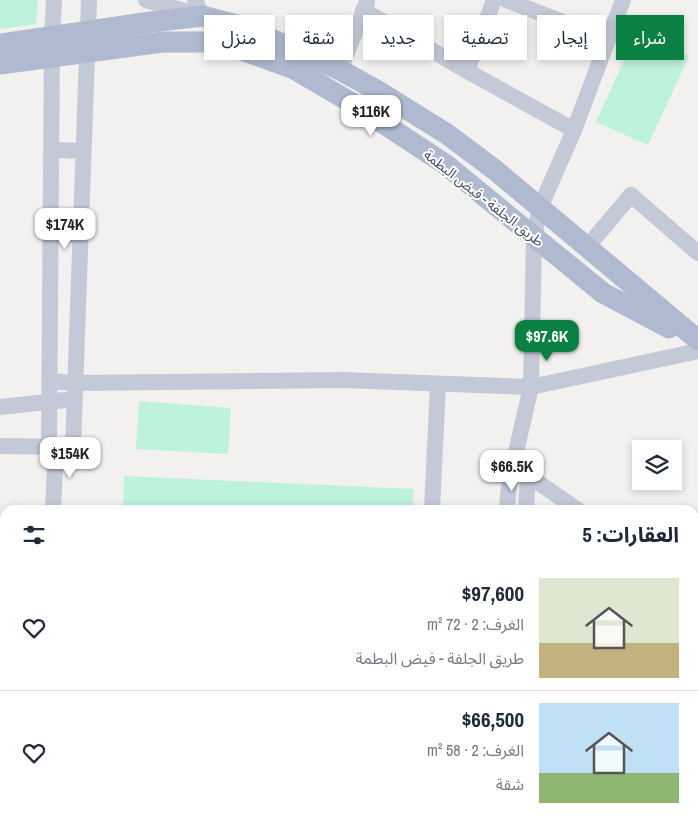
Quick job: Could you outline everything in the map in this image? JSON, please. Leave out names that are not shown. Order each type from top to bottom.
[{"type":"main road","points":[[87,42],[199,8],[340,70],[447,134],[495,170],[698,341]]},
{"type":"main road","name":"طريق الجلفة - فيض البطمة","points":[[0,64],[52,46],[87,42],[220,42],[294,69],[352,103],[445,164],[603,293],[698,341]]},
{"type":"main road","points":[[0,44],[52,46]]},
{"type":"street","points":[[53,505],[49,402],[54,0]]},
{"type":"street","points":[[0,446],[73,447],[89,0]]},
{"type":"street","points":[[146,0],[199,8]]},
{"type":"street","points":[[467,70],[494,0]]},
{"type":"street","points":[[506,0],[545,15]]},
{"type":"street","points":[[507,505],[513,465],[531,387],[534,236],[540,208],[574,130],[623,0]]},
{"type":"street","points":[[340,70],[365,5],[467,70],[574,130]]},
{"type":"street","points":[[52,150],[83,151]]},
{"type":"street","points":[[587,246],[631,196],[698,253]]},
{"type":"street","points":[[51,234],[80,235]]},
{"type":"street","points":[[0,407],[49,402],[74,391],[343,380],[531,387],[698,352]]},
{"type":"street","points":[[50,381],[74,391]]},
{"type":"street","points":[[432,505],[438,384]]},
{"type":"street","points":[[513,465],[571,505]]},
{"type":"street","points":[[526,505],[528,476]]},
{"type":"green space","points":[[0,0],[38,0],[36,24],[0,29]]},
{"type":"green space","points":[[684,54],[689,56],[648,145],[596,122],[624,60],[684,60]]},
{"type":"green space","points":[[139,401],[231,408],[228,454],[136,449]]},
{"type":"green space","points":[[124,476],[414,489],[413,505],[123,505]]}]
